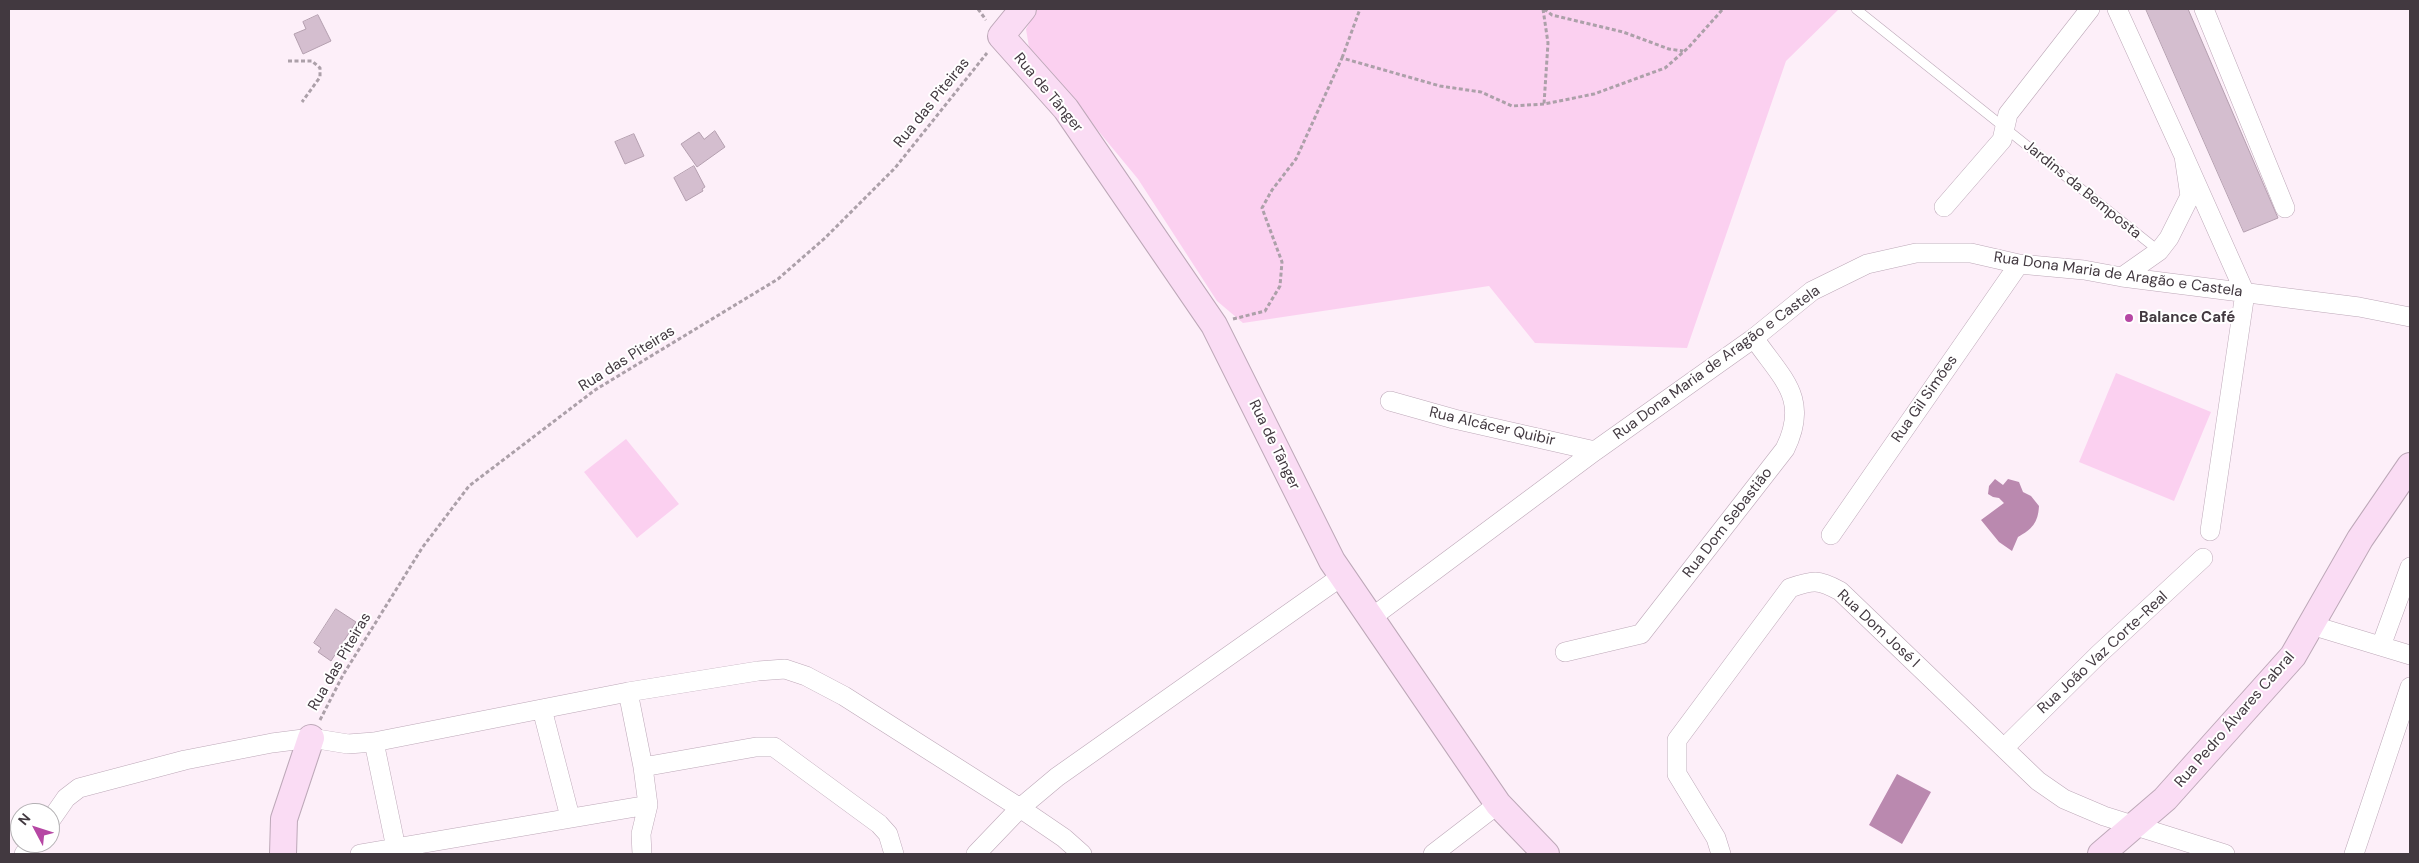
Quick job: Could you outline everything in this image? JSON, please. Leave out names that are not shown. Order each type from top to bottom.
[{"type":"street","points":[[1001,36],[1023,9]]},
{"type":"street","name":"Jardins da Bemposta","points":[[1944,207],[2002,140],[2008,114],[2090,9]]},
{"type":"street","points":[[2116,9],[2245,293],[2210,531]]},
{"type":"street","points":[[2204,9],[2285,208]]},
{"type":"street","name":"Rua de Tânger","points":[[1001,36],[1066,109],[1214,325],[1332,561],[1498,804],[1546,854]]},
{"type":"street","points":[[2122,277],[2159,251],[2169,238],[2190,196],[2184,156]]},
{"type":"street","name":"Rua Dona Maria de Aragão e Castela","points":[[1371,618],[1595,451],[1754,338],[1812,291],[1867,264],[1916,253],[1971,253],[2019,264],[2084,270],[2122,277],[2359,307],[2410,317]]},
{"type":"street","name":"Rua Gil Simões","points":[[1831,535],[2019,264]]},
{"type":"street","name":"Rua Dom Sebastião","points":[[1565,652],[1641,634],[1785,449],[1794,430],[1796,411],[1792,394],[1754,338]]},
{"type":"street","name":"Rua Alcácer Quibir","points":[[1390,401],[1454,419],[1595,451]]},
{"type":"street","name":"Rua Pedro Álvares Cabral","points":[[2101,854],[2165,799],[2293,656],[2360,539],[2410,466]]},
{"type":"street","name":"Rua João Vaz Corte-Real","points":[[2004,748],[2099,654],[2203,558]]},
{"type":"street","points":[[2381,646],[2410,567]]},
{"type":"street","points":[[976,854],[1020,808],[1057,777],[1342,576]]},
{"type":"street","name":"Rua Dom José I","points":[[1721,854],[1716,838],[1677,774],[1677,740],[1790,588],[1810,581],[1822,581],[1840,591],[2038,781],[2064,799],[2133,826],[2225,854]]},
{"type":"street","points":[[2311,625],[2410,655]]},
{"type":"street","points":[[60,807],[66,798],[78,788],[185,760],[311,738],[348,744],[374,742],[628,692],[758,671],[785,669],[806,676],[844,696],[1020,808],[1064,838],[1082,854]]},
{"type":"street","points":[[2354,854],[2410,687]]},
{"type":"street","points":[[628,692],[643,767],[648,805],[641,834],[642,854]]},
{"type":"street","points":[[542,709],[570,817]]},
{"type":"street","points":[[283,854],[284,819],[311,738]]},
{"type":"street","points":[[374,742],[396,848]]},
{"type":"street","points":[[643,767],[756,746],[774,747],[879,824],[888,834],[894,854]]},
{"type":"street","points":[[1434,854],[1498,804]]},
{"type":"street","points":[[360,854],[648,805]]},
{"type":"lane","name":"Jardins da Bemposta","points":[[1856,9],[2159,251]]},
{"type":"path","points":[[1214,325],[1265,311],[1280,286],[1282,262],[1262,208],[1272,190],[1296,158],[1342,58],[1360,9]]},
{"type":"path","points":[[1543,9],[1548,43],[1544,104]]},
{"type":"path","points":[[1543,9],[1558,17],[1623,32],[1668,49],[1684,51]]},
{"type":"path","points":[[1342,58],[1440,86],[1481,92],[1512,106],[1544,104],[1594,94],[1665,68],[1684,51],[1723,9]]},
{"type":"path","name":"Rua das Piteiras","points":[[311,738],[343,675],[422,548],[470,486],[595,390],[778,279],[825,238],[894,168],[1001,36]]},
{"type":"path","points":[[288,61],[312,61],[320,68],[320,77],[302,102]]},
{"type":"shaded area","points":[[1037,9],[1839,9],[1786,61],[1687,348],[1535,343],[1489,286],[1243,323],[1217,301],[1138,179],[1029,47],[1026,29]]},
{"type":"shaded area","points":[[2116,373],[2211,412],[2174,501],[2079,462]]},
{"type":"shaded area","points":[[626,439],[679,504],[637,538],[584,472]]},
{"type":"shaded area","points":[[1995,479],[2003,485],[2008,479],[2019,482],[2023,492],[2031,496],[2039,506],[2036,521],[2031,528],[2018,537],[2012,551],[1999,542],[1981,520],[2004,503],[1999,498],[1988,494],[1989,486]]},
{"type":"shaded area","points":[[1897,774],[1931,792],[1902,844],[1869,825]]},
{"type":"building","points":[[2146,9],[2188,9],[2278,218],[2244,232]]},
{"type":"building","points":[[318,15],[331,41],[303,54],[294,34],[306,29],[303,22]]},
{"type":"building","points":[[715,131],[725,147],[697,167],[681,144],[699,132],[704,139]]},
{"type":"building","points":[[634,134],[644,156],[625,164],[615,142]]},
{"type":"building","points":[[694,166],[705,187],[702,189],[703,191],[686,201],[674,178]]},
{"type":"building","points":[[336,609],[356,622],[331,661],[318,652],[321,648],[314,643]]},
{"type":"place","name":"Balance Café","points":[[2129,318]]}]
